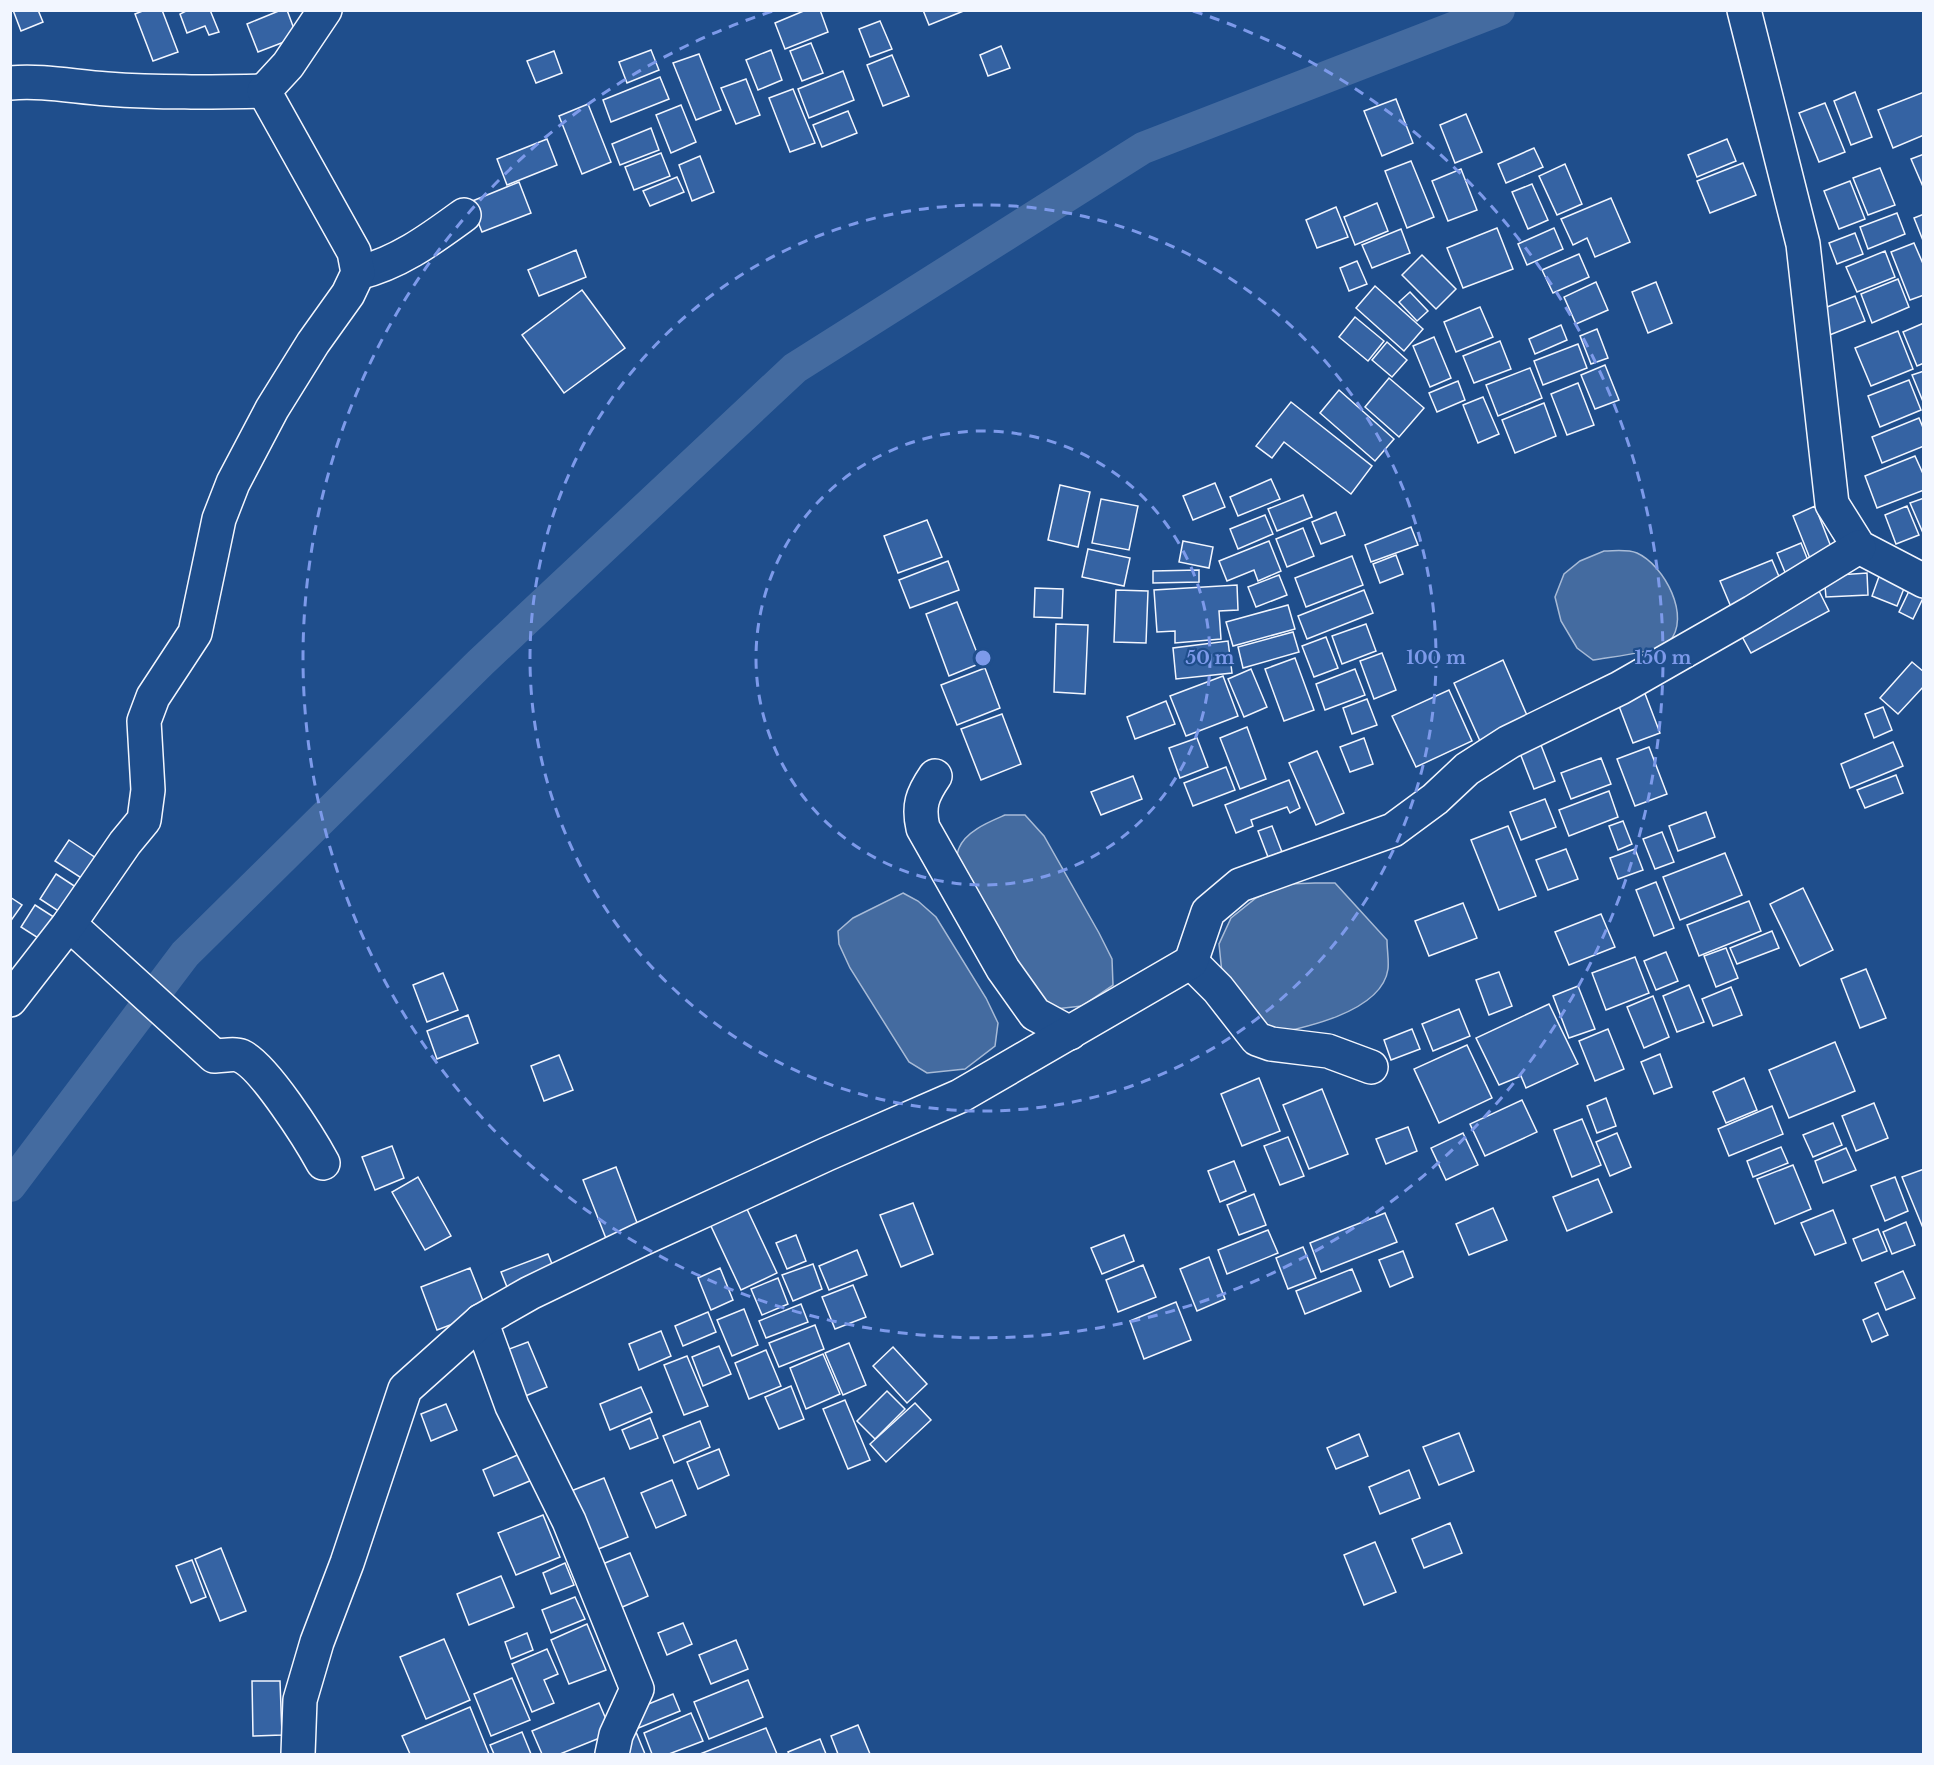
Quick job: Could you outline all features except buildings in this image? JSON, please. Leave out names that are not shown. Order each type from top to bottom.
[{"type":"street","points":[[10,83],[30,81],[107,89],[180,93],[264,90],[288,65],[325,10]]},
{"type":"street","points":[[1744,10],[1803,244],[1832,504],[1859,547],[1923,581]]},
{"type":"street","points":[[10,1000],[74,928],[125,843],[144,820],[148,790],[144,720],[153,697],[195,633],[219,519],[233,483],[272,409],[313,343],[348,294],[358,273],[354,252],[264,90]]},
{"type":"street","points":[[358,273],[380,267],[424,244],[464,215]]},
{"type":"street","points":[[298,1755],[300,1700],[317,1642],[347,1563],[405,1389],[481,1321],[530,1293],[640,1240],[960,1096],[1191,962],[1208,912],[1240,885],[1393,830],[1435,799],[1467,769],[1509,742],[1620,688],[1753,612],[1859,547]]},
{"type":"street","points":[[935,776],[919,810],[923,828],[1004,969],[1035,1014],[1070,1033]]},
{"type":"street","points":[[74,928],[202,1047],[214,1056],[238,1054],[248,1059],[305,1131],[323,1163]]},
{"type":"street","points":[[1191,962],[1218,989],[1257,1039],[1271,1044],[1328,1051],[1371,1067]]},
{"type":"street","points":[[481,1321],[512,1406],[568,1521],[637,1689],[616,1735],[612,1755]]},
{"type":"water","points":[[1604,551],[1637,553],[1657,568],[1665,580],[1672,593],[1678,619],[1675,631],[1664,646],[1593,660],[1577,648],[1561,621],[1555,597],[1564,574],[1580,561]]},
{"type":"water","points":[[1005,815],[1025,815],[1044,836],[1112,959],[1113,985],[1082,1006],[1046,1010],[957,862],[958,850],[967,837]]},
{"type":"water","points":[[1335,883],[1387,940],[1388,969],[1382,984],[1371,997],[1356,1008],[1298,1029],[1264,1036],[1222,973],[1219,944],[1231,918],[1256,898],[1288,884]]},
{"type":"water","points":[[903,893],[918,901],[936,917],[986,998],[998,1023],[995,1046],[965,1069],[927,1073],[909,1062],[850,968],[839,944],[838,931],[853,918]]},
{"type":"waterway","points":[[10,1186],[185,954],[480,663],[795,368],[1143,148],[1499,10]]}]
